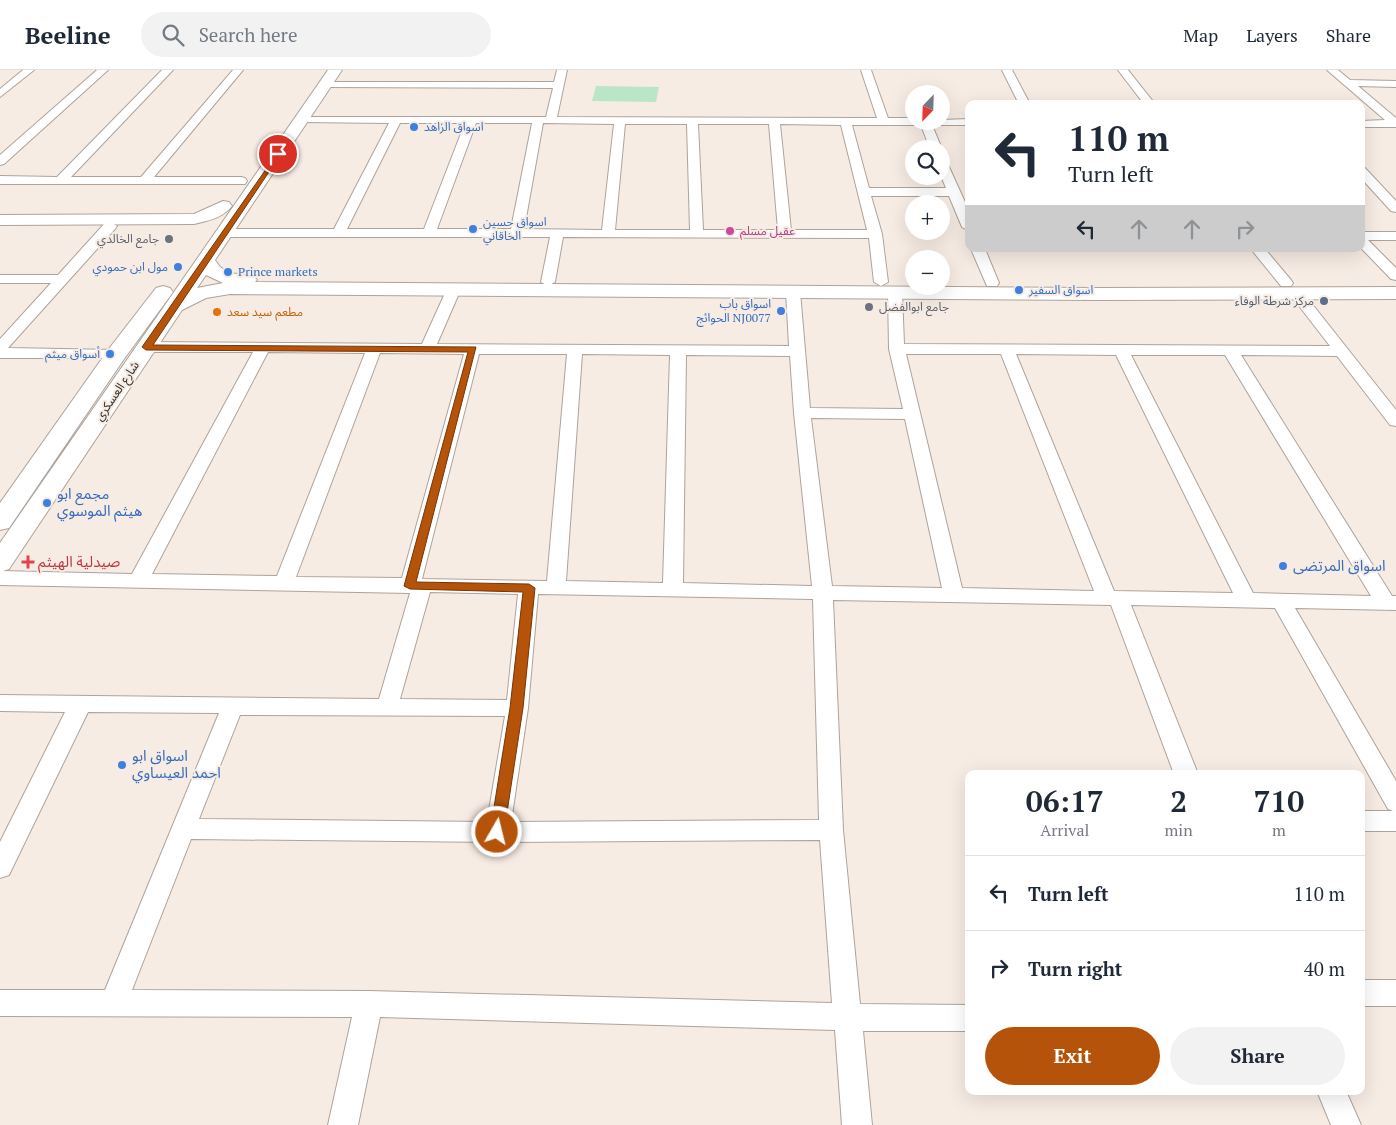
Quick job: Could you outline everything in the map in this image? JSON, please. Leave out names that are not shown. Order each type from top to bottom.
[{"type":"street","points":[[0,94],[29,70]]},
{"type":"street","points":[[0,161],[103,70]]},
{"type":"street","points":[[61,180],[168,70]]},
{"type":"street","points":[[145,180],[238,70]]},
{"type":"street","points":[[415,84],[422,70]]},
{"type":"street","points":[[487,84],[491,70]]},
{"type":"street","points":[[551,120],[562,70]]},
{"type":"street","points":[[866,70],[884,122]]},
{"type":"street","points":[[1007,70],[1023,100]]},
{"type":"street","points":[[1123,70],[1147,100]]},
{"type":"street","points":[[1332,70],[1396,123]]},
{"type":"street","points":[[327,74],[415,84],[559,85]]},
{"type":"street","name":"شارع العسكري","points":[[0,522],[116,355],[197,246],[241,181],[301,119],[327,74]]},
{"type":"street","name":"شارع العسكري","points":[[0,563],[224,234],[274,147],[327,74]]},
{"type":"street","points":[[1348,83],[1396,84]]},
{"type":"street","points":[[301,119],[905,122]]},
{"type":"street","points":[[338,234],[396,120]]},
{"type":"street","points":[[429,234],[472,120]]},
{"type":"street","points":[[517,234],[538,120]]},
{"type":"street","points":[[608,234],[620,121]]},
{"type":"street","points":[[692,121],[697,234]]},
{"type":"street","points":[[774,122],[785,234]]},
{"type":"street","points":[[846,122],[888,288],[896,349],[954,595]]},
{"type":"street","points":[[950,122],[965,122]]},
{"type":"street","points":[[1365,124],[1396,123]]},
{"type":"street","points":[[1365,175],[1396,208]]},
{"type":"street","points":[[0,180],[241,181]]},
{"type":"street","points":[[950,182],[965,218]]},
{"type":"street","points":[[864,192],[954,192]]},
{"type":"street","points":[[0,226],[110,226],[171,223],[207,216],[224,206]]},
{"type":"street","points":[[0,220],[171,223],[197,238]]},
{"type":"street","points":[[0,348],[6,332],[64,279],[110,226]]},
{"type":"street","points":[[224,234],[875,234]]},
{"type":"street","points":[[548,282],[558,234]]},
{"type":"street","points":[[1365,236],[1396,236]]},
{"type":"street","points":[[1365,244],[1396,276]]},
{"type":"street","points":[[979,252],[992,283]]},
{"type":"street","points":[[1261,252],[1396,421]]},
{"type":"street","points":[[206,260],[209,268],[217,276],[236,280],[548,282],[888,288],[1291,288],[1396,284]]},
{"type":"street","points":[[0,279],[64,279]]},
{"type":"street","points":[[950,283],[1099,288]]},
{"type":"street","points":[[175,306],[201,293],[230,288],[793,292],[888,288],[905,284]]},
{"type":"street","points":[[1291,288],[1396,293]]},
{"type":"street","points":[[427,349],[453,291]]},
{"type":"street","points":[[793,292],[802,413],[823,593],[831,830],[857,1125]]},
{"type":"street","points":[[146,347],[797,351]]},
{"type":"street","points":[[138,581],[263,348]]},
{"type":"street","points":[[284,583],[374,349]]},
{"type":"street","points":[[387,708],[473,349]]},
{"type":"street","points":[[896,349],[1341,351]]},
{"type":"street","points":[[556,588],[575,350]]},
{"type":"street","points":[[673,590],[678,350]]},
{"type":"street","points":[[1007,350],[1184,770]]},
{"type":"street","points":[[1121,350],[1247,601]]},
{"type":"street","points":[[1230,350],[1391,603]]},
{"type":"street","points":[[0,353],[116,355]]},
{"type":"street","points":[[802,413],[912,414]]},
{"type":"street","points":[[63,433],[66,439],[73,440],[87,435]]},
{"type":"street","points":[[40,465],[60,460],[65,463],[64,468]]},
{"type":"street","points":[[0,578],[1391,603]]},
{"type":"street","points":[[497,832],[516,708],[529,588]]},
{"type":"street","points":[[1281,601],[1396,802]]},
{"type":"street","points":[[0,703],[80,705],[220,704],[227,707],[516,708]]},
{"type":"street","points":[[0,867],[80,705]]},
{"type":"street","points":[[114,1004],[230,713],[227,707]]},
{"type":"street","points":[[1365,821],[1396,821]]},
{"type":"street","points":[[183,829],[497,832],[831,830]]},
{"type":"street","points":[[1365,993],[1396,993]]},
{"type":"street","points":[[0,1003],[369,1004],[847,1017],[965,1018]]},
{"type":"street","points":[[343,1125],[369,1004]]},
{"type":"street","points":[[1334,1095],[1346,1125]]},
{"type":"green space","points":[[596,86],[659,87],[656,102],[592,101]]},
{"type":"place","name":"اسواق الزاهد","points":[[414,127]]},
{"type":"place","name":"اسواق حسين الخاقاني","points":[[473,229]]},
{"type":"place","name":"عقيل مسلم","points":[[730,231]]},
{"type":"place","name":"جامع الخالدي","points":[[169,239]]},
{"type":"place","name":"مول ابن حمودي","points":[[178,267]]},
{"type":"place","name":"Prince markets","points":[[228,272]]},
{"type":"place","name":"اسواق السفير","points":[[1019,290]]},
{"type":"place","name":"مركز شرطة الوفاء","points":[[1324,301]]},
{"type":"place","name":"جامع ابوالفضل","points":[[869,307]]},
{"type":"place","name":"اسواق باب الحوائج NJ0077","points":[[781,311]]},
{"type":"place","name":"مطعم سيد سعد","points":[[217,312]]},
{"type":"place","name":"أسواق ميثم","points":[[110,354]]},
{"type":"place","name":"مجمع ابو هيثم الموسوي","points":[[47,503]]},
{"type":"place","name":"صيدلية الهيثم","points":[[28,562]]},
{"type":"place","name":"اسواق المرتضى","points":[[1283,566]]},
{"type":"place","name":"اسواق ابو احمد العيساوي","points":[[122,765]]},
{"type":"route","points":[[278,154],[146,347],[473,349],[410,586],[529,588],[516,708],[497,832]]}]
